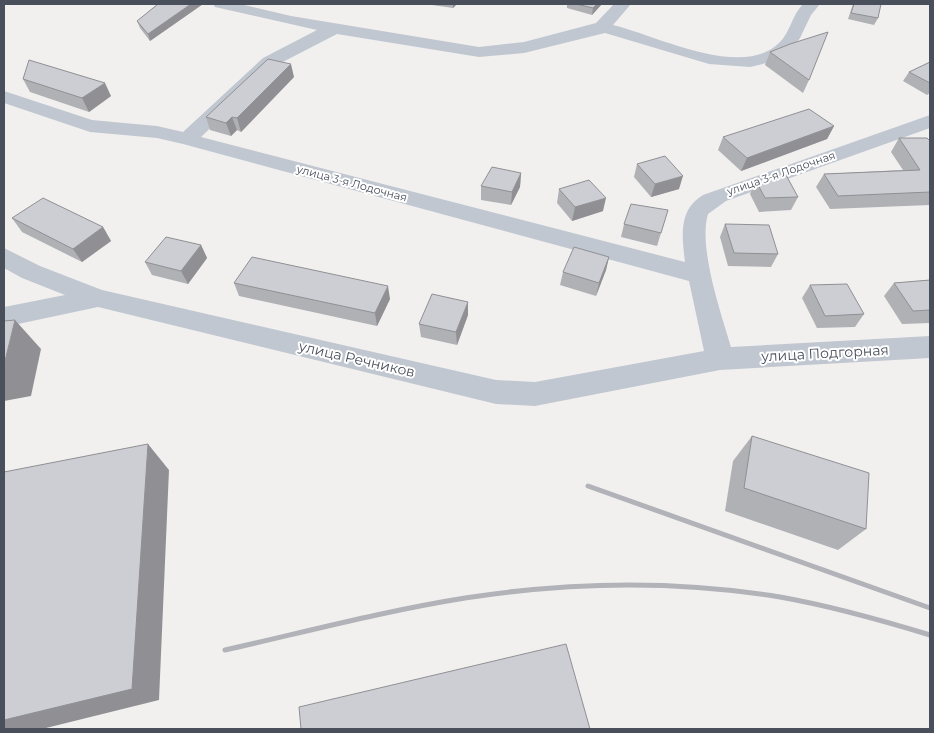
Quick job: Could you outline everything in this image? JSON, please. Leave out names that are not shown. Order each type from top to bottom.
[{"type":"street","points":[[221,4],[291,21],[479,52],[496,52],[523,48],[602,28],[711,59],[753,62],[771,56],[785,48],[804,10],[812,4]]},
{"type":"street","points":[[602,28],[623,4]]},
{"type":"street","points":[[187,139],[269,62],[335,28]]},
{"type":"street","name":"улица 3-я Лодочная","points":[[4,97],[90,126],[157,132],[187,139],[700,275]]},
{"type":"street","name":"улица 3-я Лодочная","points":[[720,359],[700,275],[693,231],[696,215],[704,204],[718,196],[930,121]]},
{"type":"street","name":"улица Речников","points":[[4,257],[31,272],[98,298],[496,392],[535,394],[720,359]]},
{"type":"street","points":[[4,318],[98,298]]},
{"type":"street","name":"улица Подгорная","points":[[720,359],[930,347]]},
{"type":"building","points":[[158,4],[191,4],[148,34],[137,21]]},
{"type":"building","points":[[576,4],[597,4],[593,8]]},
{"type":"building","points":[[854,4],[881,4],[878,18],[851,13]]},
{"type":"building","points":[[828,32],[809,80],[770,52],[790,44]]},
{"type":"building","points":[[268,59],[291,64],[237,118],[232,117],[226,123],[206,117]]},
{"type":"building","points":[[29,60],[105,83],[82,98],[23,79]]},
{"type":"building","points":[[930,62],[930,83],[909,72]]},
{"type":"building","points":[[809,109],[834,126],[747,158],[723,137]]},
{"type":"building","points":[[899,138],[927,138],[930,141],[930,192],[838,196],[824,174],[920,170]]},
{"type":"building","points":[[665,156],[683,176],[655,184],[637,164]]},
{"type":"building","points":[[492,167],[521,173],[512,192],[481,186]]},
{"type":"building","points":[[772,175],[786,175],[798,197],[765,198],[756,181]]},
{"type":"building","points":[[589,180],[606,198],[575,207],[559,189]]},
{"type":"building","points":[[43,198],[103,227],[73,249],[12,218]]},
{"type":"building","points":[[631,204],[668,210],[661,233],[624,224]]},
{"type":"building","points":[[725,224],[769,225],[778,254],[734,253]]},
{"type":"building","points":[[166,237],[201,245],[181,271],[145,262]]},
{"type":"building","points":[[574,247],[609,257],[599,283],[563,272]]},
{"type":"building","points":[[252,257],[388,286],[375,313],[234,283]]},
{"type":"building","points":[[930,280],[930,310],[913,311],[894,283]]},
{"type":"building","points":[[847,284],[864,314],[825,316],[810,285]]},
{"type":"building","points":[[432,294],[468,302],[456,332],[419,324]]},
{"type":"building","points":[[15,320],[4,365],[4,321]]},
{"type":"building","points":[[752,436],[869,473],[866,529],[744,488]]},
{"type":"building","points":[[148,444],[132,689],[4,720],[4,472]]},
{"type":"building","points":[[566,644],[590,729],[301,729],[299,707]]},
{"type":"railway","points":[[588,486],[930,608]]},
{"type":"railway","points":[[225,650],[375,615],[465,598],[543,589],[622,585],[702,588],[780,597],[856,614],[930,635]]}]
